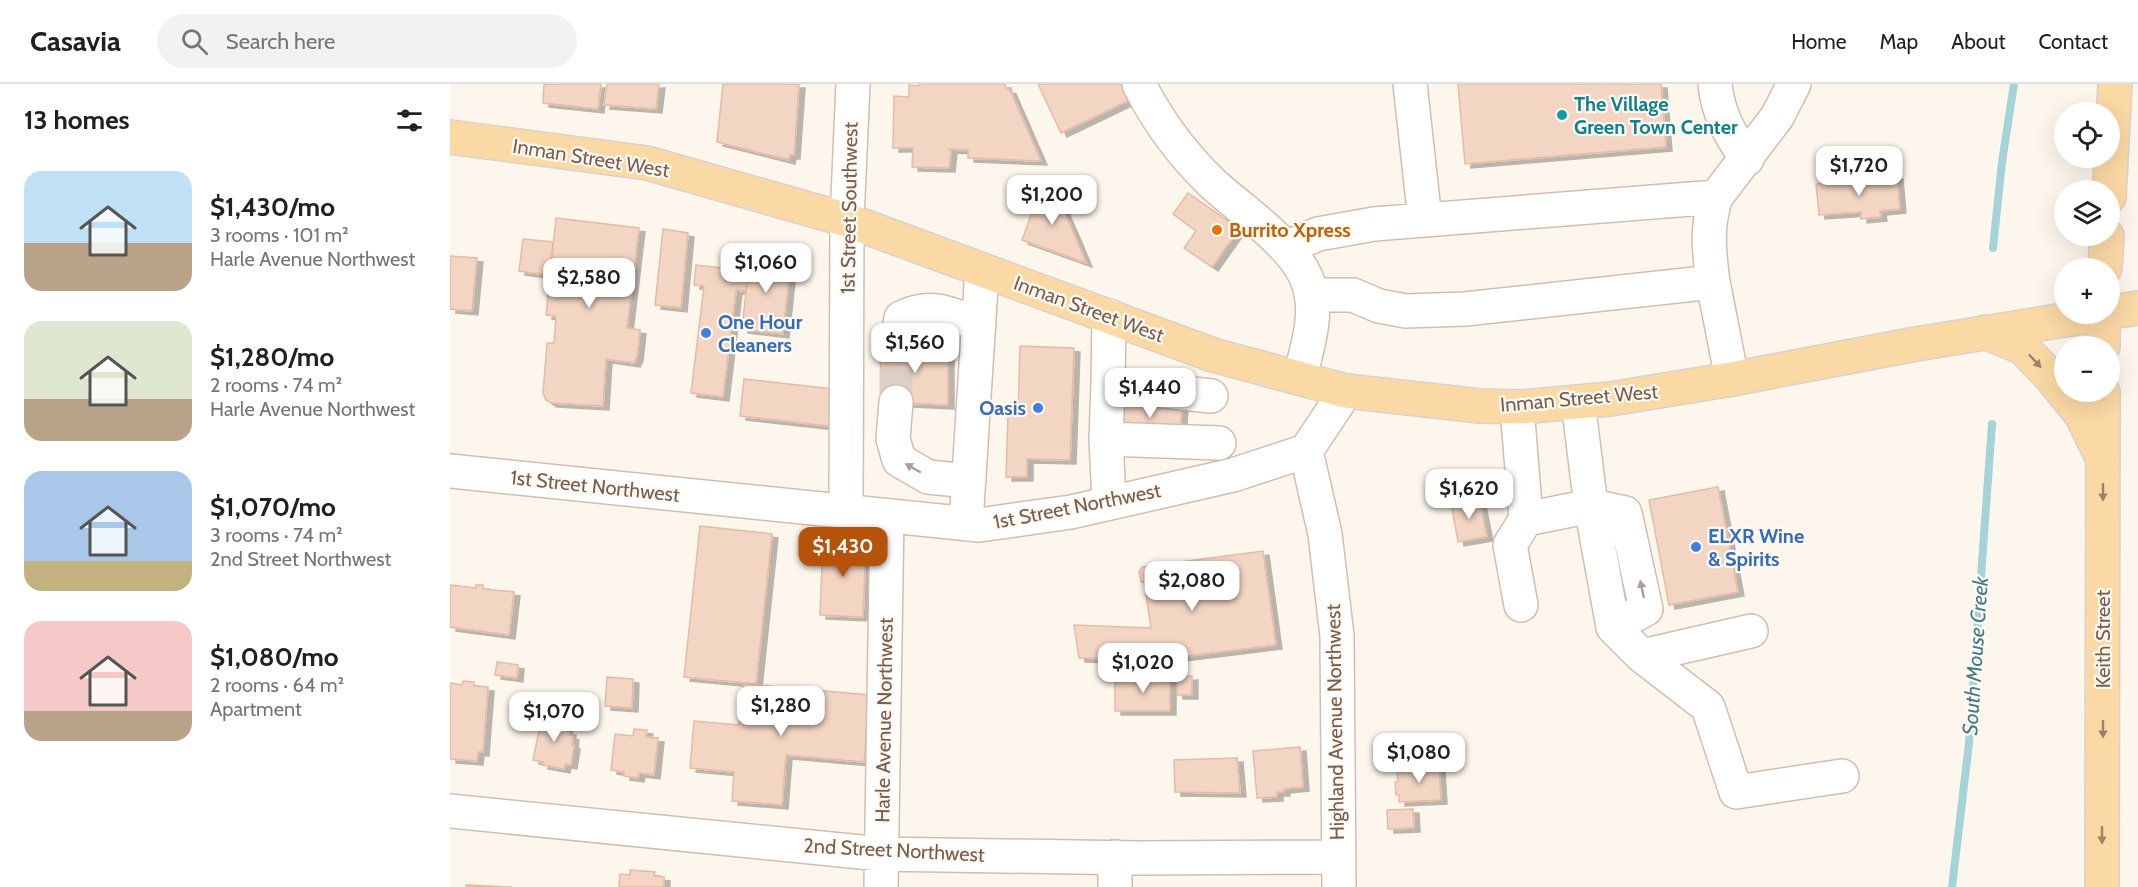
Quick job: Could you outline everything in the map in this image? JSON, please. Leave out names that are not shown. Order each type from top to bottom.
[{"type":"main road","points":[[2110,180],[2115,84]]},
{"type":"main road","name":"Inman Street West","points":[[450,137],[647,163],[847,220],[1214,355],[1346,391],[1480,406],[1517,406],[1610,399],[1731,380],[1985,332],[2054,321]]},
{"type":"main road","points":[[2120,310],[2138,308]]},
{"type":"main road","points":[[1985,332],[2023,348],[2050,376],[2081,414],[2103,458]]},
{"type":"main road","name":"Keith Street","points":[[2102,887],[2103,402]]},
{"type":"street","name":"1st Street Southwest","points":[[846,512],[847,220],[853,84]]},
{"type":"street","points":[[1139,84],[1163,124],[1205,175],[1286,248],[1300,265],[1310,287],[1311,295],[1311,329],[1300,378]]},
{"type":"street","points":[[1410,84],[1425,220]]},
{"type":"street","points":[[1715,84],[1717,99],[1729,134],[1747,159]]},
{"type":"street","points":[[1731,380],[1713,282],[1708,246],[1709,224],[1716,197],[1777,117],[1794,84]]},
{"type":"street","points":[[1286,248],[1318,234],[1374,224],[1716,197]]},
{"type":"street","points":[[966,523],[982,270]]},
{"type":"street","points":[[1311,295],[1353,295],[1379,306],[1406,311],[1465,309],[1713,282]]},
{"type":"street","points":[[896,345],[901,318],[916,311],[946,311],[979,325]]},
{"type":"street","points":[[1109,316],[1106,439],[1109,502]]},
{"type":"street","points":[[1214,355],[1211,396],[1219,443],[1233,475]]},
{"type":"street","points":[[1108,385],[1211,396]]},
{"type":"street","points":[[1306,450],[1346,391]]},
{"type":"street","points":[[896,402],[893,439],[899,460],[928,477],[969,481]]},
{"type":"street","points":[[1578,402],[1591,506],[1613,627],[1642,656],[1708,707],[1736,792],[1842,776]]},
{"type":"street","points":[[1517,406],[1526,519],[1510,545],[1521,605]]},
{"type":"street","points":[[1106,439],[1219,443]]},
{"type":"street","name":"1st Street Northwest","points":[[450,471],[979,525],[1025,520],[1233,475],[1306,450]]},
{"type":"street","name":"Highland Avenue Northwest","points":[[1306,450],[1325,534],[1337,636],[1339,872]]},
{"type":"street","points":[[1526,519],[1591,506]]},
{"type":"street","name":"Harle Avenue Northwest","points":[[881,887],[887,516]]},
{"type":"street","points":[[1642,656],[1751,631]]},
{"type":"street","name":"2nd Street Northwest","points":[[450,811],[881,854],[1077,848],[1115,872],[1339,872]]},
{"type":"building","points":[[544,84],[601,84],[598,109],[543,103]]},
{"type":"building","points":[[607,84],[659,84],[656,109],[604,105]]},
{"type":"building","points":[[723,84],[799,84],[794,155],[790,155],[789,160],[717,142]]},
{"type":"building","points":[[919,84],[1005,84],[1006,89],[1010,90],[1041,161],[968,158],[968,150],[948,149],[951,150],[949,168],[912,167],[913,148],[893,148],[894,96],[909,97],[909,85],[919,86]]},
{"type":"building","points":[[1038,84],[1123,84],[1130,100],[1061,133]]},
{"type":"building","name":"The Village Green Town Center","points":[[1458,84],[1661,84],[1666,147],[1465,164]]},
{"type":"building","points":[[1897,175],[1900,209],[1880,211],[1881,217],[1861,219],[1861,212],[1819,215],[1816,184]]},
{"type":"building","points":[[1051,182],[1086,263],[1022,240],[1041,187]]},
{"type":"building","name":"Burrito Xpress","points":[[1188,193],[1239,229],[1212,267],[1184,248],[1196,231],[1173,214]]},
{"type":"building","points":[[556,218],[639,228],[627,328],[640,330],[637,357],[634,363],[606,359],[603,406],[551,403],[546,400],[543,393],[547,343],[554,343],[556,316],[546,315]]},
{"type":"building","points":[[663,229],[688,233],[681,308],[655,305]]},
{"type":"building","points":[[523,239],[553,242],[549,275],[519,271]]},
{"type":"building","points":[[750,255],[791,260],[783,334],[742,329]]},
{"type":"building","points":[[450,256],[477,258],[472,311],[450,309]]},
{"type":"building","points":[[696,265],[748,271],[746,291],[736,290],[723,397],[691,393],[704,286],[694,285]]},
{"type":"building","points":[[948,343],[948,405],[883,402],[879,346]]},
{"type":"building","points":[[1020,346],[1074,348],[1070,460],[1027,459],[1027,477],[1006,477],[1008,415],[1018,415]]},
{"type":"building","points":[[744,379],[833,389],[829,426],[740,416]]},
{"type":"building","points":[[1121,401],[1182,405],[1180,436],[1118,432]]},
{"type":"building","points":[[1718,487],[1738,592],[1669,605],[1649,500]]},
{"type":"building","points":[[1479,497],[1487,537],[1458,542],[1451,502]]},
{"type":"building","points":[[700,526],[772,534],[756,684],[684,677]]},
{"type":"building","points":[[823,540],[866,541],[863,617],[820,615]]},
{"type":"building","points":[[1263,551],[1276,645],[1155,660],[1079,658],[1074,625],[1151,628],[1144,581],[1141,582],[1139,572],[1142,567]]},
{"type":"building","points":[[450,585],[476,588],[476,585],[483,585],[483,589],[514,592],[509,635],[450,627]]},
{"type":"building","points":[[497,662],[518,665],[517,678],[495,675]]},
{"type":"building","points":[[1170,676],[1170,711],[1115,711],[1115,677]]},
{"type":"building","points":[[1192,676],[1192,695],[1177,695],[1177,677]]},
{"type":"building","points":[[607,677],[633,679],[632,708],[605,706]]},
{"type":"building","points":[[463,681],[474,682],[474,686],[488,687],[483,752],[478,752],[477,761],[450,759],[450,683],[462,685]]},
{"type":"building","points":[[743,684],[870,695],[864,762],[786,755],[782,805],[732,801],[734,772],[690,768],[694,721],[739,725]]},
{"type":"building","points":[[542,716],[568,720],[566,731],[570,731],[570,735],[573,736],[572,745],[574,745],[571,765],[565,764],[564,769],[542,765],[543,762],[533,760]]},
{"type":"building","points":[[634,729],[647,730],[646,737],[658,738],[654,775],[639,773],[638,778],[624,776],[624,772],[611,770],[615,734],[633,736]]},
{"type":"building","points":[[1300,747],[1303,787],[1284,789],[1284,792],[1277,792],[1277,797],[1257,798],[1253,751]]},
{"type":"building","points":[[1237,758],[1240,793],[1175,792],[1174,760]]},
{"type":"building","points":[[1439,766],[1441,800],[1399,802],[1395,782],[1398,782],[1397,769]]},
{"type":"building","points":[[1413,809],[1414,828],[1388,829],[1387,810]]},
{"type":"building","points":[[630,870],[655,872],[654,876],[664,877],[664,887],[619,887],[620,874],[630,875]]},
{"type":"building","points":[[466,885],[512,887],[466,887]]},
{"type":"waterway","name":"South Mouse Creek","points":[[1993,248],[2002,162],[2014,84]]},
{"type":"waterway","name":"South Mouse Creek","points":[[1952,887],[1969,743],[1992,424]]},
{"type":"tunnel","points":[[896,345],[896,402]]},
{"type":"place","name":"The Village Green Town Center","points":[[1562,115]]},
{"type":"place","name":"Burrito Xpress","points":[[1217,230]]},
{"type":"place","name":"One Hour Cleaners","points":[[706,333]]},
{"type":"place","name":"Oasis","points":[[1038,408]]},
{"type":"place","name":"ELXR Wine & Spirits","points":[[1696,547]]}]
